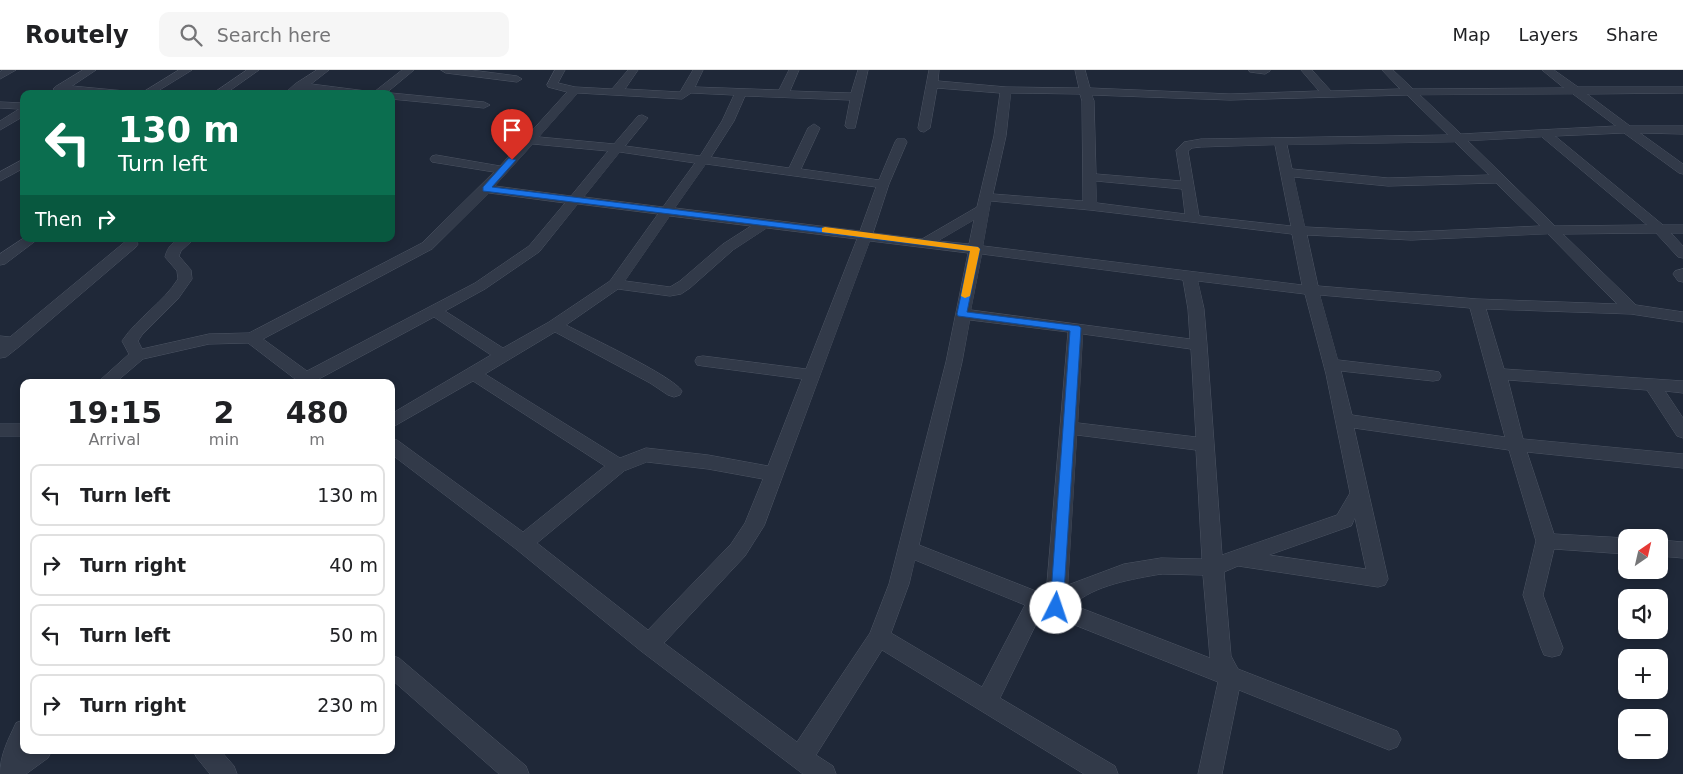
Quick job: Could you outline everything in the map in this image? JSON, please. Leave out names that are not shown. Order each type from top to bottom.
[{"type":"street","points":[[0,76],[11,70]]},
{"type":"street","points":[[58,90],[91,70]]},
{"type":"street","points":[[152,90],[187,70]]},
{"type":"street","points":[[223,90],[254,70]]},
{"type":"street","points":[[294,90],[324,70]]},
{"type":"street","points":[[383,90],[408,70]]},
{"type":"street","points":[[446,70],[517,79]]},
{"type":"street","points":[[560,70],[552,85],[575,90],[673,96],[682,96],[686,93],[698,70]]},
{"type":"street","points":[[615,92],[633,70]]},
{"type":"street","points":[[783,95],[794,70]]},
{"type":"street","points":[[851,126],[863,70]]},
{"type":"street","points":[[924,128],[934,70]]},
{"type":"street","points":[[1080,70],[1088,101],[1090,206]]},
{"type":"street","points":[[1254,70],[1265,71]]},
{"type":"street","points":[[1306,70],[1329,94]]},
{"type":"street","points":[[1387,70],[1631,309]]},
{"type":"street","points":[[1547,70],[1683,170]]},
{"type":"street","points":[[932,84],[1006,90],[1230,97],[1411,92],[1683,90]]},
{"type":"street","points":[[299,86],[334,90]]},
{"type":"street","points":[[110,379],[138,355],[209,339],[252,338],[427,246],[486,189],[575,90]]},
{"type":"street","points":[[688,90],[856,97]]},
{"type":"street","points":[[800,758],[879,637],[899,584],[954,362],[984,203],[1000,136],[1006,90]]},
{"type":"street","points":[[395,420],[554,325],[615,284],[629,267],[665,211],[703,160],[728,121],[741,92]]},
{"type":"street","points":[[395,96],[484,106]]},
{"type":"street","points":[[0,105],[20,106]]},
{"type":"street","points":[[311,379],[480,286],[534,249],[642,118]]},
{"type":"street","points":[[0,126],[18,119]]},
{"type":"street","points":[[793,173],[814,128]]},
{"type":"street","points":[[1193,219],[1182,150],[1188,145],[1200,143],[1458,138],[1629,130],[1683,130]]},
{"type":"street","points":[[1544,133],[1660,229],[1683,254]]},
{"type":"street","points":[[530,140],[617,148],[883,184]]},
{"type":"street","points":[[1237,558],[1378,580],[1331,364],[1298,232],[1280,141]]},
{"type":"street","points":[[649,644],[738,550],[754,526],[772,474],[883,184],[901,142]]},
{"type":"street","points":[[436,159],[503,170]]},
{"type":"street","points":[[0,177],[20,165]]},
{"type":"street","points":[[1286,172],[1388,182],[1500,179]]},
{"type":"street","points":[[1089,177],[1188,186]]},
{"type":"street","points":[[486,189],[1311,290],[1477,304],[1631,309],[1683,316]]},
{"type":"street","points":[[926,242],[984,203],[1090,206],[1298,232],[1420,236],[1551,230],[1683,229]]},
{"type":"street","points":[[615,284],[670,292],[677,291],[705,265],[740,238],[766,223]]},
{"type":"street","points":[[0,261],[27,242]]},
{"type":"street","points":[[138,355],[130,341],[138,327],[173,297],[186,279],[184,270],[172,256],[174,249],[183,242]]},
{"type":"street","points":[[0,353],[7,341],[130,244]]},
{"type":"street","points":[[1683,272],[1680,274],[1683,278]]},
{"type":"street","points":[[1190,276],[1196,310],[1199,345],[1220,658],[1230,677],[1210,774]]},
{"type":"street","points":[[1477,304],[1498,374],[1516,445],[1546,541],[1533,595],[1552,648]]},
{"type":"street","points":[[434,310],[502,355]]},
{"type":"street","points":[[962,314],[1199,345]]},
{"type":"street","points":[[554,325],[656,379],[674,391]]},
{"type":"street","points":[[986,702],[1047,605],[1069,428],[1076,328]]},
{"type":"street","points":[[252,338],[304,379]]},
{"type":"street","points":[[703,361],[811,375]]},
{"type":"street","points":[[1331,364],[1433,376]]},
{"type":"street","points":[[472,373],[618,466]]},
{"type":"street","points":[[1498,374],[1683,387]]},
{"type":"street","points":[[1652,385],[1683,432]]},
{"type":"street","points":[[1343,420],[1516,445],[1683,461]]},
{"type":"street","points":[[1069,428],[1205,445]]},
{"type":"street","points":[[0,430],[20,430]]},
{"type":"street","points":[[395,448],[523,543],[649,644],[824,774]]},
{"type":"street","points":[[523,543],[618,466],[646,455],[708,462],[772,474]]},
{"type":"street","points":[[1047,605],[1073,592],[1124,572],[1161,566],[1213,567],[1316,530],[1344,522],[1359,494]]},
{"type":"street","points":[[1546,541],[1618,546]]},
{"type":"street","points":[[908,549],[1389,739]]},
{"type":"street","points":[[1668,549],[1683,550]]},
{"type":"street","points":[[879,637],[1106,774]]},
{"type":"street","points":[[395,668],[517,774]]},
{"type":"street","points":[[6,774],[20,741]]},
{"type":"street","points":[[6,774],[34,754]]},
{"type":"street","points":[[208,754],[225,774]]},
{"type":"slow traffic","points":[[825,230],[975,249],[965,296]]},
{"type":"route","points":[[512,160],[486,189],[975,249],[962,314],[1076,328],[1056,608]]}]
